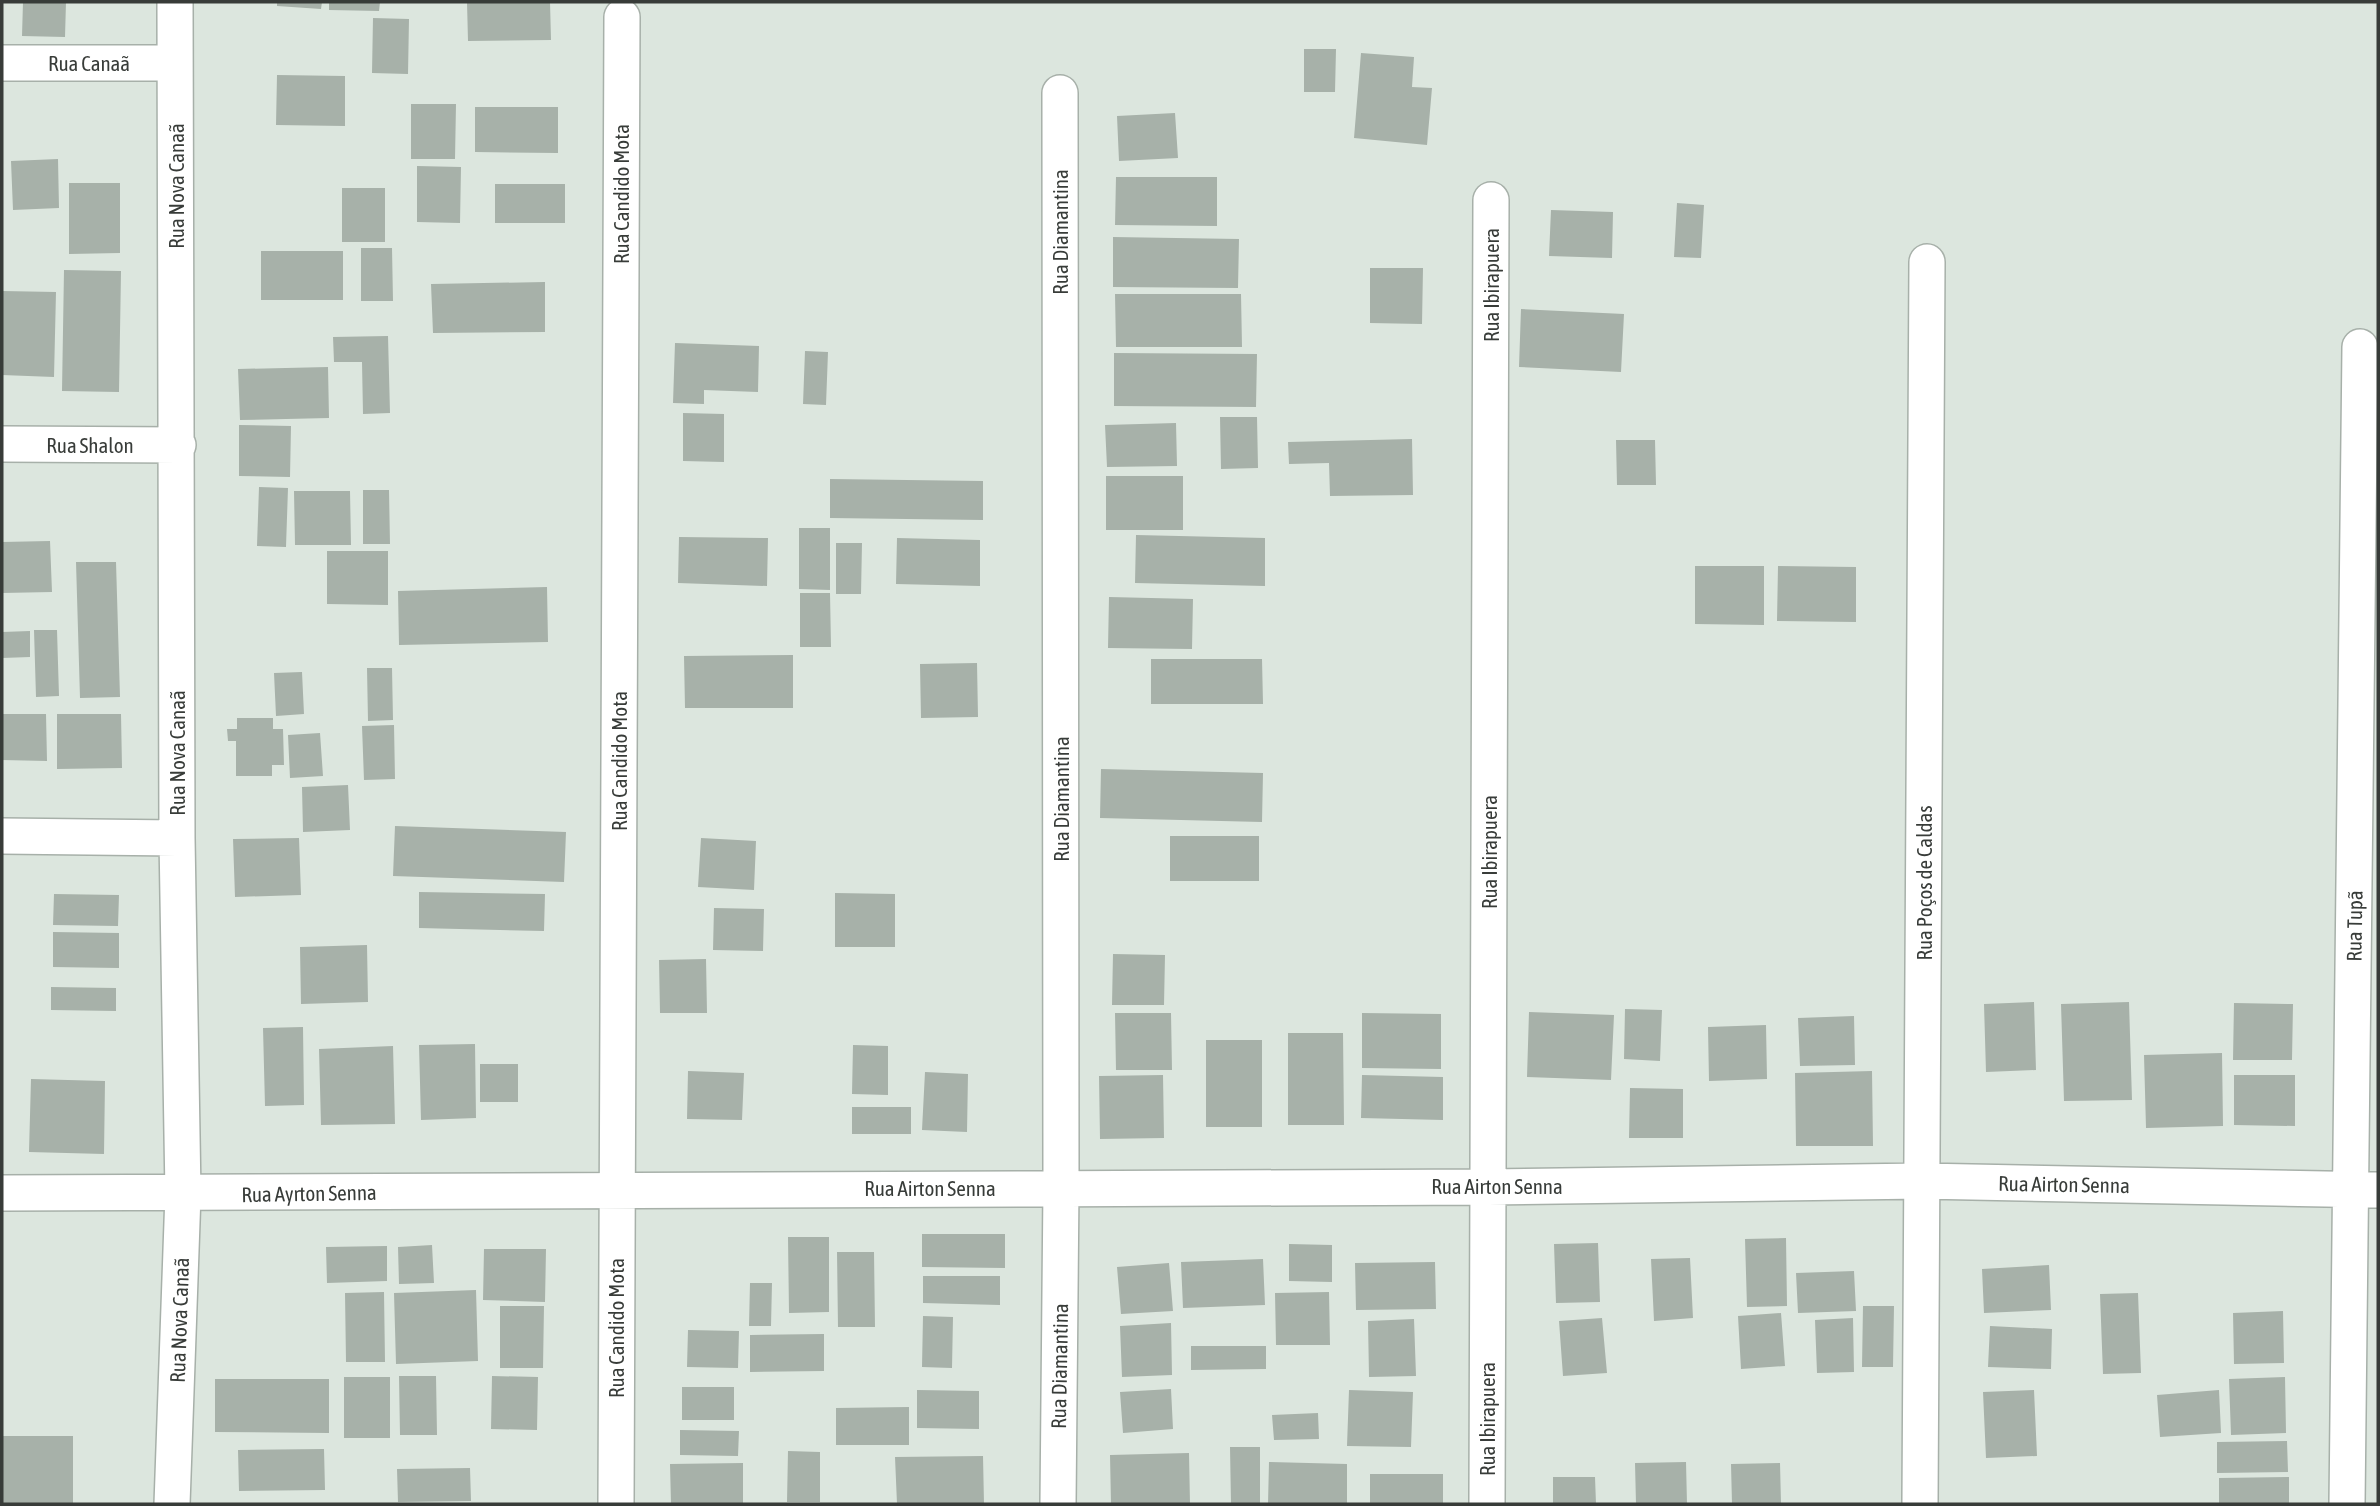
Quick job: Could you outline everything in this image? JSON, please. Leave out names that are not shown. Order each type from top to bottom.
[{"type":"street","name":"Rua Nova Canaã","points":[[172,1504],[183,1194],[177,838],[175,2]]},
{"type":"street","name":"Rua Candido Mota","points":[[615,1504],[622,17]]},
{"type":"street","name":"Rua Canaã","points":[[2,63],[175,63]]},
{"type":"street","name":"Rua Diamantina","points":[[1058,1504],[1061,1187],[1060,93]]},
{"type":"street","name":"Rua Ibirapuera","points":[[1487,1504],[1491,200]]},
{"type":"street","name":"Rua Poços de Caldas","points":[[1920,1504],[1927,262]]},
{"type":"street","name":"Rua Tupã","points":[[2347,1504],[2364,1190],[2360,347]]},
{"type":"street","name":"Rua Shalon","points":[[2,444],[178,445]]},
{"type":"street","points":[[2,836],[177,838]]},
{"type":"street","name":"Rua Airton Senna","points":[[617,1190],[1488,1187],[1923,1181],[2364,1190]]},
{"type":"street","name":"Rua Ayrton Senna","points":[[2,1194],[617,1190]]},
{"type":"building","points":[[23,2],[66,2],[65,37],[22,36]]},
{"type":"building","points":[[277,2],[322,2],[321,9],[277,6]]},
{"type":"building","points":[[329,2],[380,2],[379,11],[329,10]]},
{"type":"building","points":[[467,2],[550,2],[551,40],[468,41]]},
{"type":"building","points":[[373,18],[409,19],[408,74],[372,73]]},
{"type":"building","points":[[1304,49],[1336,49],[1335,92],[1304,92]]},
{"type":"building","points":[[1361,53],[1414,57],[1412,87],[1432,88],[1427,145],[1354,138]]},
{"type":"building","points":[[277,75],[345,76],[345,126],[276,125]]},
{"type":"building","points":[[411,104],[456,104],[455,159],[411,159]]},
{"type":"building","points":[[475,107],[558,107],[558,153],[475,152]]},
{"type":"building","points":[[1175,113],[1178,158],[1119,161],[1117,116]]},
{"type":"building","points":[[58,159],[59,208],[13,210],[11,161]]},
{"type":"building","points":[[417,166],[461,167],[460,223],[417,222]]},
{"type":"building","points":[[1116,177],[1217,177],[1217,226],[1115,225]]},
{"type":"building","points":[[69,183],[120,183],[120,253],[69,254]]},
{"type":"building","points":[[495,184],[565,184],[565,223],[495,223]]},
{"type":"building","points":[[342,188],[385,188],[385,242],[342,242]]},
{"type":"building","points":[[1677,203],[1704,205],[1701,258],[1674,257]]},
{"type":"building","points":[[1551,210],[1613,212],[1612,258],[1549,256]]},
{"type":"building","points":[[1113,237],[1239,239],[1238,288],[1113,287]]},
{"type":"building","points":[[361,248],[392,248],[393,301],[361,301]]},
{"type":"building","points":[[261,251],[343,251],[343,300],[261,300]]},
{"type":"building","points":[[1370,268],[1423,268],[1422,324],[1370,323]]},
{"type":"building","points":[[64,270],[121,271],[119,392],[62,391]]},
{"type":"building","points":[[545,282],[545,332],[433,333],[431,284]]},
{"type":"building","points":[[2,291],[56,292],[54,377],[2,375]]},
{"type":"building","points":[[1115,294],[1241,294],[1242,347],[1116,347]]},
{"type":"building","points":[[1521,309],[1624,314],[1621,372],[1519,367]]},
{"type":"building","points":[[388,336],[390,413],[363,414],[362,362],[334,362],[333,337]]},
{"type":"building","points":[[675,343],[759,346],[758,392],[704,390],[704,404],[673,403]]},
{"type":"building","points":[[805,351],[828,352],[826,405],[803,404]]},
{"type":"building","points":[[1114,353],[1257,354],[1256,407],[1114,406]]},
{"type":"building","points":[[328,367],[329,418],[240,420],[238,369]]},
{"type":"building","points":[[683,413],[724,414],[724,462],[683,461]]},
{"type":"building","points":[[1220,417],[1257,417],[1258,468],[1221,469]]},
{"type":"building","points":[[1176,423],[1177,466],[1107,467],[1105,425]]},
{"type":"building","points":[[239,425],[291,426],[290,477],[239,476]]},
{"type":"building","points":[[1412,439],[1413,495],[1330,496],[1329,463],[1289,464],[1288,442]]},
{"type":"building","points":[[1616,440],[1655,440],[1656,485],[1617,485]]},
{"type":"building","points":[[1106,476],[1183,476],[1183,530],[1106,530]]},
{"type":"building","points":[[830,479],[983,481],[983,520],[830,518]]},
{"type":"building","points":[[259,487],[288,488],[286,547],[257,546]]},
{"type":"building","points":[[363,490],[389,490],[390,544],[363,544]]},
{"type":"building","points":[[294,491],[350,491],[351,545],[295,545]]},
{"type":"building","points":[[799,528],[830,528],[830,590],[799,589]]},
{"type":"building","points":[[1136,535],[1265,538],[1265,586],[1135,583]]},
{"type":"building","points":[[679,537],[768,538],[767,586],[678,583]]},
{"type":"building","points":[[897,538],[980,540],[980,586],[896,584]]},
{"type":"building","points":[[50,541],[52,592],[2,593],[2,542]]},
{"type":"building","points":[[836,543],[862,543],[861,594],[836,594]]},
{"type":"building","points":[[327,551],[388,551],[388,605],[327,604]]},
{"type":"building","points":[[76,562],[116,562],[120,697],[80,698]]},
{"type":"building","points":[[1695,566],[1764,566],[1764,625],[1695,624]]},
{"type":"building","points":[[1778,566],[1856,567],[1856,622],[1777,621]]},
{"type":"building","points":[[547,587],[548,642],[399,645],[398,591]]},
{"type":"building","points":[[800,593],[830,593],[831,647],[800,647]]},
{"type":"building","points":[[1109,597],[1193,599],[1192,649],[1108,648]]},
{"type":"building","points":[[34,630],[57,630],[59,696],[36,697]]},
{"type":"building","points":[[30,631],[30,657],[2,658],[2,632]]},
{"type":"building","points":[[793,655],[793,708],[685,708],[684,656]]},
{"type":"building","points":[[1151,659],[1262,659],[1263,704],[1151,704]]},
{"type":"building","points":[[977,663],[978,717],[921,718],[920,664]]},
{"type":"building","points":[[367,668],[392,668],[393,720],[368,721]]},
{"type":"building","points":[[302,672],[304,714],[276,716],[274,673]]},
{"type":"building","points":[[2,714],[46,714],[47,761],[2,760]]},
{"type":"building","points":[[57,714],[121,714],[122,768],[57,769]]},
{"type":"building","points":[[237,718],[273,718],[273,729],[283,729],[284,765],[272,765],[272,776],[236,776],[236,741],[228,741],[227,729],[237,729]]},
{"type":"building","points":[[394,725],[395,779],[364,780],[362,726]]},
{"type":"building","points":[[320,733],[323,776],[290,778],[288,735]]},
{"type":"building","points":[[1101,769],[1263,773],[1262,822],[1100,818]]},
{"type":"building","points":[[348,785],[350,830],[303,832],[302,787]]},
{"type":"building","points":[[395,826],[566,832],[564,882],[393,876]]},
{"type":"building","points":[[1170,836],[1259,836],[1259,881],[1170,881]]},
{"type":"building","points":[[299,838],[301,895],[235,897],[233,839]]},
{"type":"building","points":[[701,838],[756,841],[754,890],[698,887]]},
{"type":"building","points":[[419,892],[545,894],[544,931],[419,928]]},
{"type":"building","points":[[835,893],[895,894],[895,947],[835,947]]},
{"type":"building","points":[[54,894],[119,895],[118,926],[53,925]]},
{"type":"building","points":[[714,908],[764,909],[763,951],[713,950]]},
{"type":"building","points":[[53,932],[119,933],[119,968],[53,967]]},
{"type":"building","points":[[367,945],[368,1002],[301,1004],[300,947]]},
{"type":"building","points":[[1113,954],[1165,955],[1164,1005],[1112,1005]]},
{"type":"building","points":[[706,959],[707,1013],[660,1013],[659,960]]},
{"type":"building","points":[[51,987],[116,988],[116,1011],[51,1010]]},
{"type":"building","points":[[2034,1002],[2036,1070],[1986,1072],[1984,1004]]},
{"type":"building","points":[[2129,1002],[2132,1100],[2064,1101],[2061,1004]]},
{"type":"building","points":[[2234,1003],[2293,1004],[2292,1060],[2233,1060]]},
{"type":"building","points":[[1625,1009],[1662,1010],[1660,1061],[1624,1059]]},
{"type":"building","points":[[1529,1012],[1614,1015],[1611,1080],[1527,1077]]},
{"type":"building","points":[[1115,1013],[1171,1013],[1172,1070],[1116,1070]]},
{"type":"building","points":[[1362,1013],[1441,1014],[1441,1069],[1362,1068]]},
{"type":"building","points":[[1854,1016],[1855,1065],[1800,1066],[1798,1018]]},
{"type":"building","points":[[1766,1025],[1767,1079],[1709,1081],[1708,1027]]},
{"type":"building","points":[[303,1027],[304,1105],[265,1106],[263,1028]]},
{"type":"building","points":[[1288,1033],[1343,1033],[1344,1125],[1288,1125]]},
{"type":"building","points":[[1206,1040],[1262,1040],[1262,1127],[1206,1127]]},
{"type":"building","points":[[475,1044],[476,1118],[421,1120],[419,1045]]},
{"type":"building","points":[[853,1045],[888,1046],[888,1095],[852,1094]]},
{"type":"building","points":[[393,1046],[395,1124],[321,1125],[319,1049]]},
{"type":"building","points":[[2222,1053],[2223,1126],[2146,1128],[2144,1055]]},
{"type":"building","points":[[480,1064],[518,1064],[518,1102],[480,1102]]},
{"type":"building","points":[[688,1071],[744,1073],[742,1120],[687,1119]]},
{"type":"building","points":[[1872,1071],[1873,1146],[1796,1146],[1795,1073]]},
{"type":"building","points":[[925,1072],[968,1074],[967,1132],[922,1130]]},
{"type":"building","points":[[1163,1075],[1164,1138],[1100,1139],[1099,1076]]},
{"type":"building","points":[[1362,1075],[1443,1077],[1443,1120],[1361,1118]]},
{"type":"building","points":[[2234,1075],[2295,1075],[2295,1126],[2234,1125]]},
{"type":"building","points":[[31,1079],[105,1081],[104,1154],[29,1152]]},
{"type":"building","points":[[1630,1088],[1683,1089],[1683,1138],[1629,1138]]},
{"type":"building","points":[[852,1107],[911,1107],[911,1134],[852,1134]]},
{"type":"building","points":[[922,1234],[1005,1234],[1005,1268],[922,1267]]},
{"type":"building","points":[[788,1237],[829,1237],[829,1312],[789,1313]]},
{"type":"building","points":[[1786,1238],[1787,1306],[1747,1307],[1745,1239]]},
{"type":"building","points":[[1598,1243],[1600,1302],[1556,1303],[1554,1244]]},
{"type":"building","points":[[1289,1244],[1332,1245],[1332,1282],[1289,1281]]},
{"type":"building","points":[[432,1245],[434,1283],[399,1284],[398,1247]]},
{"type":"building","points":[[387,1246],[387,1281],[327,1283],[326,1247]]},
{"type":"building","points":[[484,1249],[546,1249],[545,1302],[483,1300]]},
{"type":"building","points":[[837,1252],[874,1252],[875,1327],[838,1327]]},
{"type":"building","points":[[1690,1258],[1693,1318],[1654,1321],[1651,1259]]},
{"type":"building","points":[[1263,1259],[1265,1305],[1183,1308],[1181,1262]]},
{"type":"building","points":[[1435,1262],[1436,1309],[1356,1310],[1355,1263]]},
{"type":"building","points":[[1169,1263],[1173,1311],[1121,1314],[1117,1267]]},
{"type":"building","points":[[2049,1265],[2051,1310],[1984,1313],[1982,1269]]},
{"type":"building","points":[[1854,1271],[1856,1311],[1798,1313],[1796,1273]]},
{"type":"building","points":[[923,1276],[1000,1276],[1000,1305],[923,1303]]},
{"type":"building","points":[[750,1283],[772,1283],[771,1326],[749,1326]]},
{"type":"building","points":[[476,1290],[478,1361],[396,1364],[394,1293]]},
{"type":"building","points":[[384,1292],[385,1362],[346,1362],[345,1293]]},
{"type":"building","points":[[1329,1292],[1330,1345],[1276,1345],[1275,1293]]},
{"type":"building","points":[[2138,1293],[2141,1373],[2103,1374],[2100,1294]]},
{"type":"building","points":[[500,1306],[544,1306],[543,1368],[500,1368]]},
{"type":"building","points":[[1863,1306],[1894,1306],[1893,1367],[1862,1367]]},
{"type":"building","points":[[2283,1311],[2284,1363],[2234,1364],[2233,1313]]},
{"type":"building","points":[[1781,1313],[1785,1366],[1741,1369],[1738,1316]]},
{"type":"building","points":[[923,1316],[953,1317],[952,1368],[922,1367]]},
{"type":"building","points":[[1602,1318],[1607,1373],[1563,1376],[1559,1321]]},
{"type":"building","points":[[1853,1318],[1854,1372],[1817,1373],[1815,1320]]},
{"type":"building","points":[[1414,1319],[1416,1376],[1369,1377],[1368,1321]]},
{"type":"building","points":[[1171,1323],[1172,1375],[1122,1377],[1120,1326]]},
{"type":"building","points":[[1990,1326],[2052,1329],[2051,1369],[1988,1367]]},
{"type":"building","points":[[688,1330],[739,1331],[738,1368],[687,1367]]},
{"type":"building","points":[[824,1334],[824,1371],[750,1372],[750,1335]]},
{"type":"building","points":[[1191,1346],[1266,1346],[1266,1369],[1191,1370]]},
{"type":"building","points":[[399,1376],[436,1376],[437,1435],[400,1435]]},
{"type":"building","points":[[492,1376],[538,1377],[537,1430],[491,1429]]},
{"type":"building","points":[[344,1377],[390,1377],[390,1438],[344,1438]]},
{"type":"building","points":[[2285,1377],[2286,1433],[2231,1435],[2229,1379]]},
{"type":"building","points":[[215,1379],[329,1379],[329,1433],[215,1432]]},
{"type":"building","points":[[682,1387],[734,1387],[734,1420],[682,1420]]},
{"type":"building","points":[[1171,1389],[1173,1429],[1123,1433],[1120,1392]]},
{"type":"building","points":[[917,1390],[979,1391],[979,1429],[917,1428]]},
{"type":"building","points":[[1349,1390],[1413,1392],[1411,1447],[1347,1446]]},
{"type":"building","points":[[2034,1390],[2037,1456],[1986,1458],[1983,1392]]},
{"type":"building","points":[[2219,1390],[2221,1433],[2160,1437],[2157,1395]]},
{"type":"building","points":[[909,1407],[909,1445],[836,1445],[836,1408]]},
{"type":"building","points":[[1318,1413],[1319,1439],[1274,1440],[1272,1415]]},
{"type":"building","points":[[680,1430],[739,1431],[738,1456],[680,1455]]},
{"type":"building","points":[[2,1436],[73,1436],[73,1504],[2,1504]]},
{"type":"building","points":[[2287,1441],[2288,1472],[2217,1473],[2217,1442]]},
{"type":"building","points":[[1230,1447],[1260,1447],[1260,1504],[1231,1504]]},
{"type":"building","points":[[324,1449],[325,1490],[239,1491],[238,1450]]},
{"type":"building","points":[[788,1451],[820,1452],[820,1502],[787,1502]]},
{"type":"building","points":[[1189,1453],[1190,1504],[1111,1504],[1110,1455]]},
{"type":"building","points":[[983,1456],[984,1504],[897,1504],[895,1457]]},
{"type":"building","points":[[1269,1462],[1347,1464],[1347,1504],[1268,1504]]},
{"type":"building","points":[[1686,1462],[1687,1504],[1636,1504],[1635,1463]]},
{"type":"building","points":[[743,1463],[743,1504],[671,1504],[670,1464]]},
{"type":"building","points":[[1780,1463],[1781,1504],[1732,1504],[1731,1464]]},
{"type":"building","points":[[470,1468],[471,1501],[398,1502],[397,1469]]},
{"type":"building","points":[[1370,1474],[1443,1474],[1443,1504],[1370,1504]]},
{"type":"building","points":[[1553,1477],[1595,1477],[1596,1504],[1553,1504]]},
{"type":"building","points":[[2289,1477],[2289,1504],[2219,1504],[2219,1478]]}]
